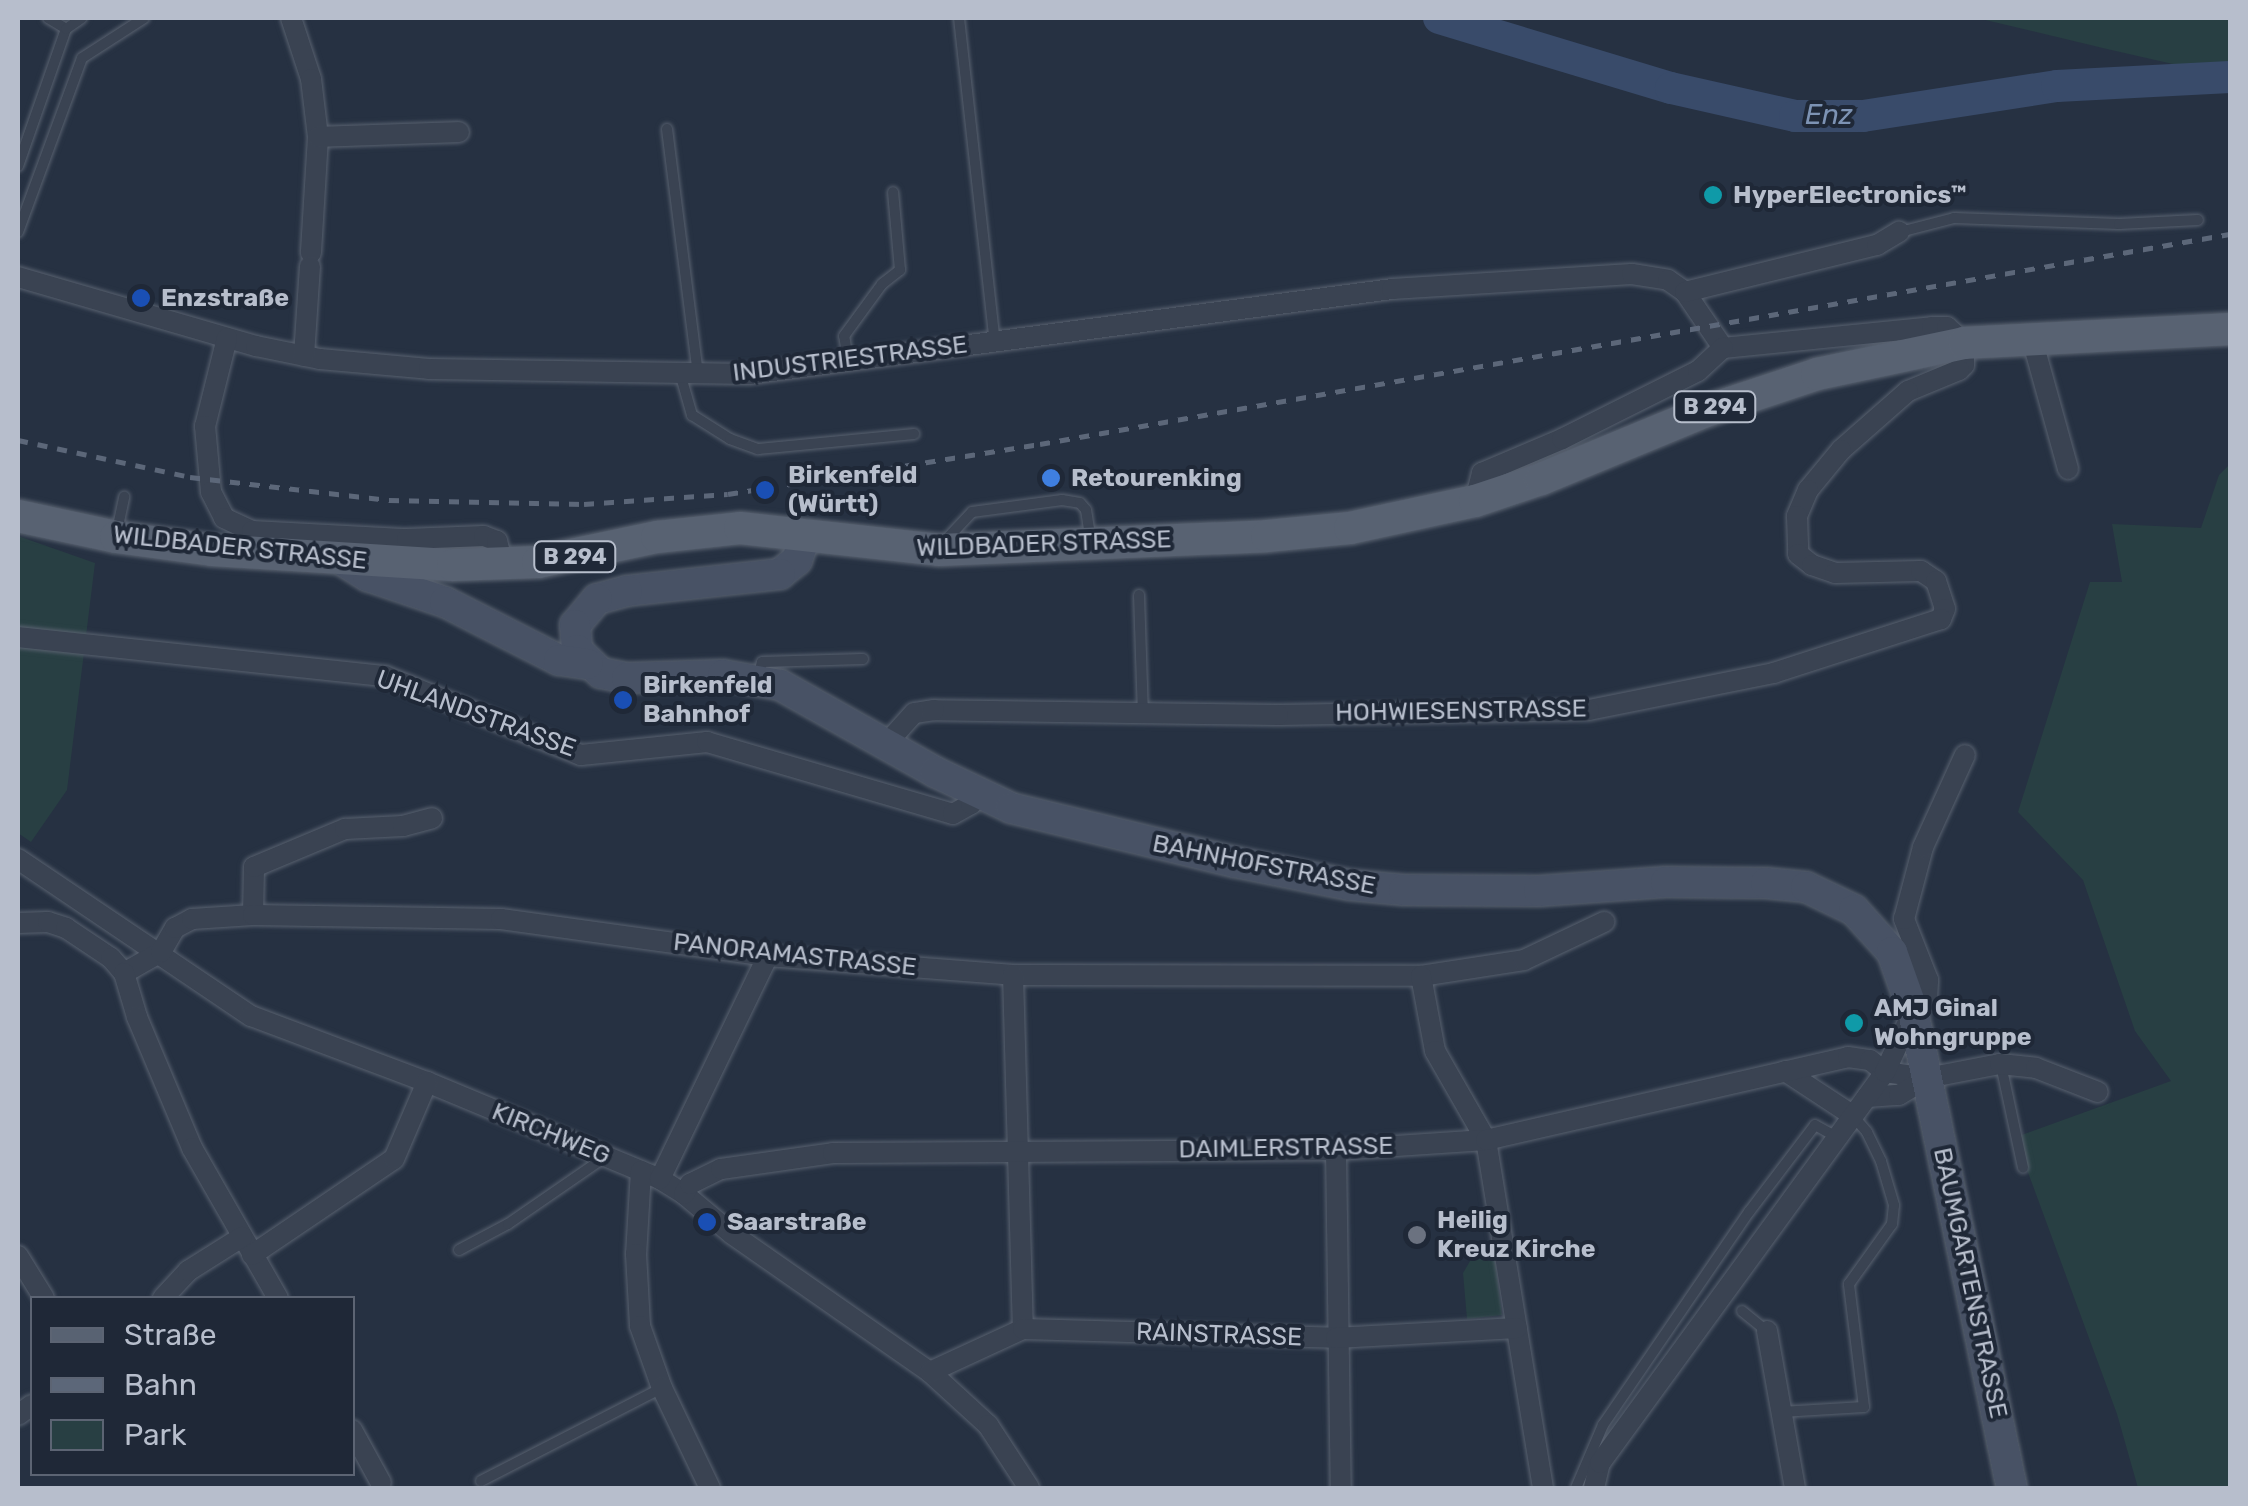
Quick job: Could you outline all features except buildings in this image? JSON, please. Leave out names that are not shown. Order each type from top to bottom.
[{"type":"main road","name":"WILDBADER STRASSE","points":[[18,516],[116,537],[342,560],[502,564],[578,556],[702,531],[740,528],[940,550],[1092,546],[1350,528],[1475,501],[1759,391],[1817,374],[1964,354],[2032,338],[2230,329]]},
{"type":"main road","points":[[588,664],[578,650],[575,625],[597,599],[626,591],[780,574],[797,560],[806,534]]},
{"type":"main road","name":"BAHNHOFSTRASSE","points":[[342,560],[368,576],[444,602],[559,660],[588,664],[601,673],[626,678],[758,679],[806,697],[977,794],[1112,835],[1350,885],[1460,892],[1666,882],[1806,886],[1835,898],[1877,931],[1898,966],[1914,1012],[1926,1078]]},
{"type":"main road","name":"BAUMGARTENSTRASSE","points":[[1926,1078],[2012,1488]]},
{"type":"street","points":[[292,18],[310,79],[318,138],[304,356]]},
{"type":"street","points":[[318,138],[459,132]]},
{"type":"street","points":[[1723,348],[1686,292],[1877,245],[1898,232]]},
{"type":"street","name":"INDUSTRIESTRASSE","points":[[18,277],[226,338],[304,356],[429,369],[750,374],[1392,289],[1632,274],[1668,280],[1686,292]]},
{"type":"street","points":[[1475,501],[1482,473],[1562,439],[1698,371],[1723,348],[1932,326],[1946,327],[1964,354]]},
{"type":"street","points":[[226,338],[206,426],[211,492],[224,518],[252,531],[407,539],[484,536],[502,550],[502,564]]},
{"type":"street","points":[[2032,338],[2068,469]]},
{"type":"street","name":"HOHWIESENSTRASSE","points":[[887,743],[914,713],[934,710],[1143,714],[1278,722],[1589,710],[1774,674],[1941,619],[1945,609],[1936,581],[1921,571],[1835,573],[1812,565],[1798,554],[1796,516],[1808,490],[1842,450],[1908,390],[1964,354]]},
{"type":"street","name":"UHLANDSTRASSE","points":[[18,636],[385,676],[580,755],[681,741],[707,742],[953,814],[971,804],[977,794]]},
{"type":"street","name":"BAHNHOFSTRASSE","points":[[1594,1488],[1600,1463],[1867,1097],[1914,1012],[1927,1000],[1928,980],[1904,919],[1911,881],[1965,755]]},
{"type":"street","points":[[253,915],[254,867],[346,829],[403,826],[432,818]]},
{"type":"street","name":"KIRCHWEG","points":[[18,859],[252,1016],[427,1082],[650,1175],[684,1194],[732,1234],[930,1372],[988,1425],[1030,1488]]},
{"type":"street","name":"PANORAMASTRASSE","points":[[124,973],[161,952],[174,928],[192,919],[253,915],[501,918],[768,956],[1013,975],[1422,976],[1524,960],[1604,922]]},
{"type":"street","points":[[18,923],[48,922],[66,928],[111,958],[124,973],[137,1017],[192,1148],[277,1296]]},
{"type":"street","points":[[710,1488],[662,1388],[640,1326],[636,1254],[650,1175],[768,956]]},
{"type":"street","points":[[1013,975],[1023,1329]]},
{"type":"street","points":[[1422,976],[1435,1051],[1486,1140],[1544,1488]]},
{"type":"street","name":"DAIMLERSTRASSE","points":[[684,1194],[690,1184],[721,1169],[833,1153],[1336,1150],[1486,1140],[1848,1057],[1870,1060],[1884,1072]]},
{"type":"street","points":[[1884,1072],[1926,1078],[2000,1064],[2036,1068],[2098,1092]]},
{"type":"street","points":[[1785,1070],[1852,1115]]},
{"type":"street","points":[[1867,1097],[1899,1095],[1926,1078]]},
{"type":"street","points":[[165,1296],[188,1271],[247,1246],[394,1159],[427,1082]]},
{"type":"street","points":[[1336,1150],[1342,1187],[1336,1338],[1341,1488]]},
{"type":"street","points":[[18,1256],[43,1296]]},
{"type":"street","name":"RAINSTRASSE","points":[[930,1372],[1023,1329],[1336,1338],[1517,1328]]},
{"type":"street","points":[[1767,1331],[1794,1488]]},
{"type":"street","points":[[355,1435],[381,1483]]},
{"type":"lane","points":[[48,18],[66,28]]},
{"type":"lane","points":[[18,166],[66,28],[82,18]]},
{"type":"lane","points":[[18,232],[82,58],[144,18]]},
{"type":"lane","points":[[959,18],[995,342]]},
{"type":"lane","points":[[667,129],[692,416],[730,439],[758,449],[914,434]]},
{"type":"lane","points":[[848,361],[844,336],[882,284],[900,270],[893,192]]},
{"type":"lane","points":[[1898,232],[1954,218],[2118,224],[2198,220]]},
{"type":"lane","points":[[116,537],[124,497]]},
{"type":"lane","points":[[940,550],[946,536],[972,512],[1062,500],[1080,503],[1086,510],[1092,546]]},
{"type":"lane","points":[[1139,595],[1143,714]]},
{"type":"lane","points":[[758,679],[762,662],[863,659]]},
{"type":"lane","points":[[2000,1064],[2023,1168]]},
{"type":"lane","points":[[1781,1412],[1864,1407],[1849,1284],[1892,1224],[1894,1204],[1882,1161],[1867,1132],[1852,1115]]},
{"type":"lane","points":[[1576,1488],[1603,1425],[1637,1370],[1748,1212],[1815,1126],[1837,1137]]},
{"type":"lane","points":[[458,1250],[508,1224],[605,1156]]},
{"type":"lane","points":[[1742,1310],[1767,1331]]},
{"type":"lane","points":[[481,1480],[662,1388]]},
{"type":"green space","points":[[1977,18],[2230,18],[2230,77],[2107,49]]},
{"type":"green space","points":[[2230,464],[2230,1488],[2138,1488],[2117,1414],[2026,1167],[2019,1136],[2171,1081],[2135,1031],[2083,880],[2018,812],[2090,582],[2122,582],[2112,524],[2201,528],[2219,475]]},
{"type":"green space","points":[[18,536],[95,563],[67,790],[31,842],[18,833]]},
{"type":"green space","points":[[1494,1251],[1502,1315],[1467,1319],[1463,1273],[1473,1256]]},
{"type":"waterway","name":"Enz","points":[[1439,18],[1671,88],[1795,116],[1863,116],[2057,86],[2230,77]]},
{"type":"railway","points":[[18,440],[190,477],[389,500],[584,504],[728,494],[1040,444],[2230,234]]},
{"type":"place","name":"HyperElectronics™","points":[[1713,195]]},
{"type":"place","name":"Enzstraße","points":[[141,298]]},
{"type":"place","name":"Retourenking","points":[[1051,478]]},
{"type":"place","name":"Birkenfeld (Württ)","points":[[765,490]]},
{"type":"place","name":"Birkenfeld Bahnhof","points":[[623,700]]},
{"type":"place","name":"AMJ Ginal Wohngruppe","points":[[1854,1023]]},
{"type":"place","name":"Saarstraße","points":[[707,1222]]},
{"type":"place","name":"Heilig Kreuz Kirche","points":[[1417,1235]]}]
